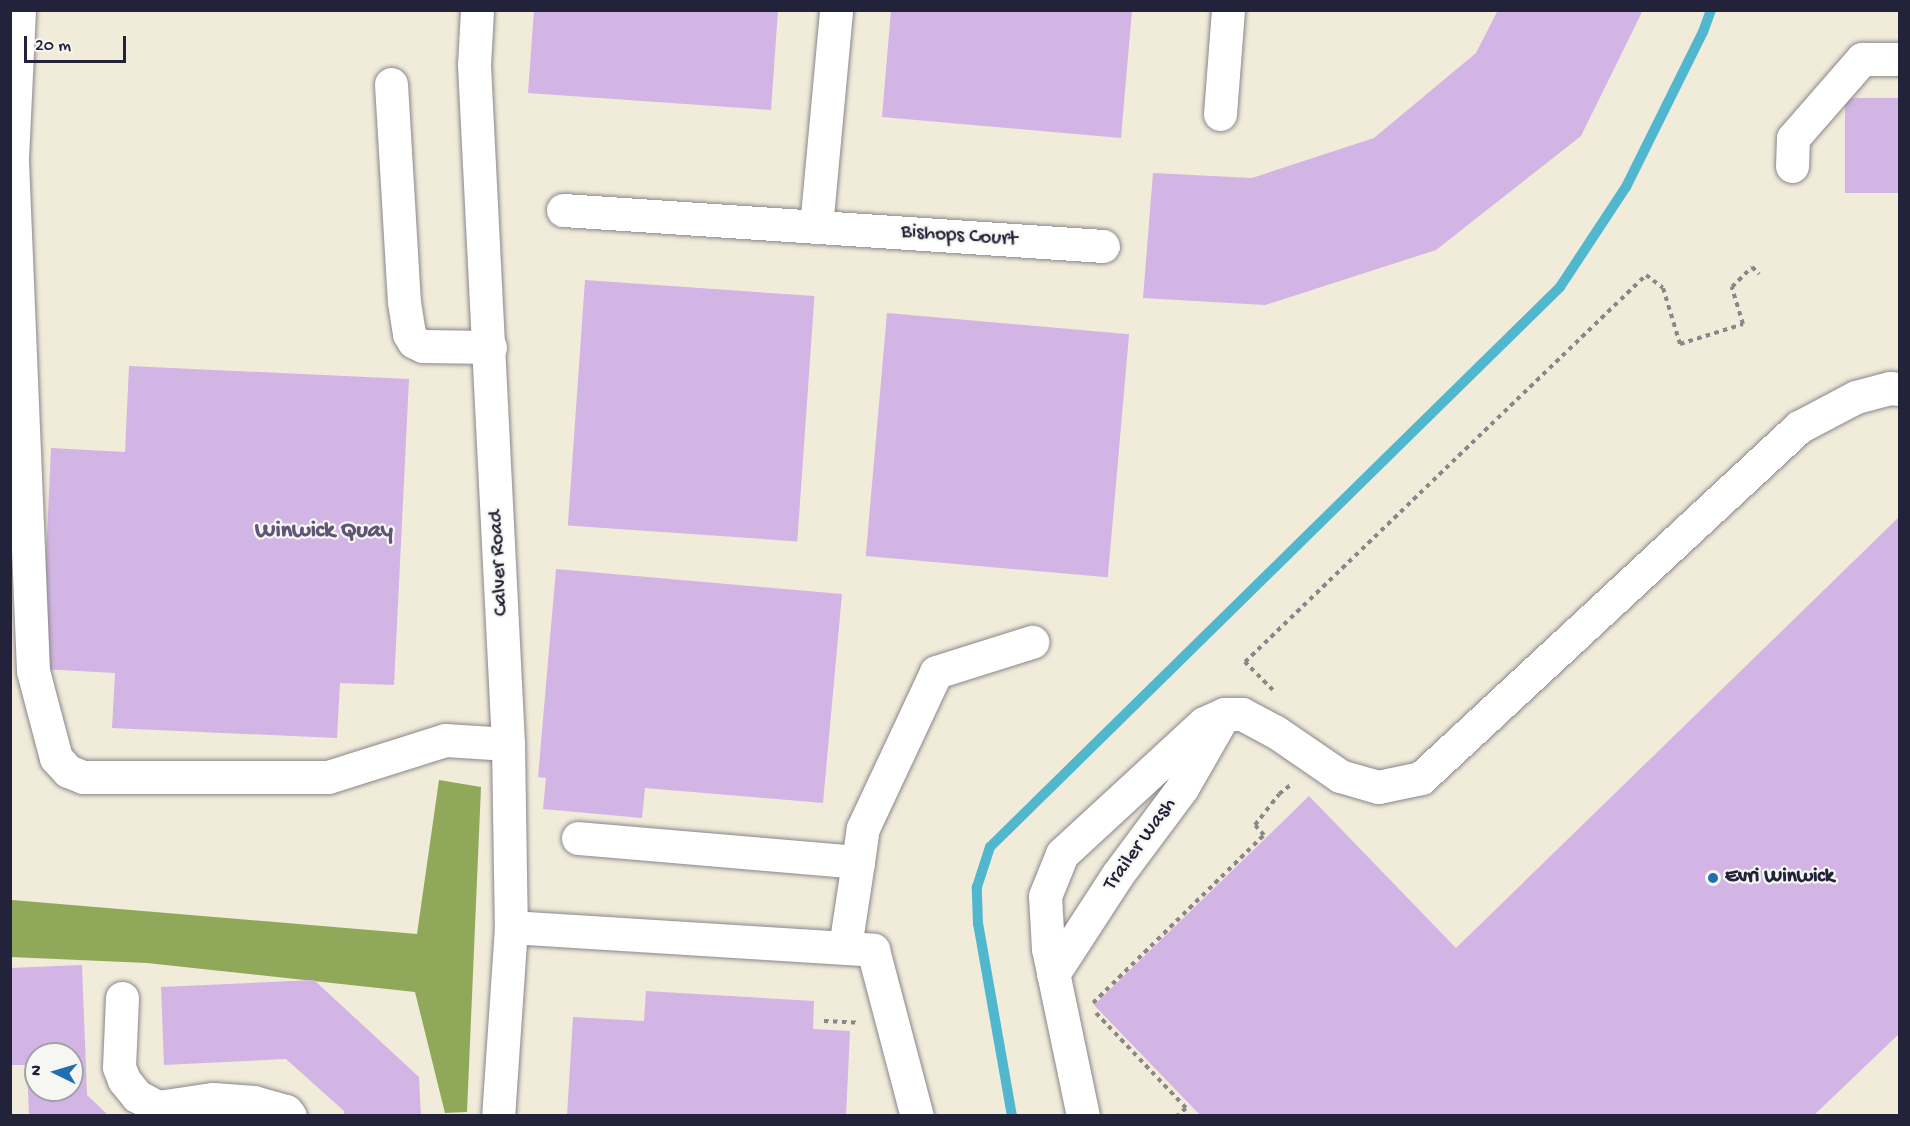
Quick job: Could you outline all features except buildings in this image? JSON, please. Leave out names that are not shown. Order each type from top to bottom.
[{"type":"street","points":[[20,10],[12,161],[32,660],[40,701],[56,758],[68,771],[83,777],[328,777],[445,740],[508,744]]},
{"type":"street","name":"Calver Road","points":[[477,10],[474,65],[490,347],[508,744],[512,927],[498,1116]]},
{"type":"street","points":[[816,227],[836,10]]},
{"type":"street","points":[[1220,114],[1228,10]]},
{"type":"street","points":[[1792,166],[1792,138],[1862,58],[1899,59]]},
{"type":"street","points":[[391,84],[404,302],[409,334],[414,342],[423,345],[490,347]]},
{"type":"street","name":"Bishops Court","points":[[563,210],[1102,246]]},
{"type":"street","points":[[1083,1116],[1048,949],[1045,896],[1062,854],[1204,723],[1224,714],[1242,714],[1276,732],[1340,776],[1378,787],[1421,778],[1799,427],[1856,398],[1890,388],[1899,389]]},
{"type":"street","points":[[845,947],[863,828],[936,672],[1032,642]]},
{"type":"street","name":"Trailer Wash","points":[[1053,974],[1118,874],[1182,788],[1224,714]]},
{"type":"street","points":[[578,838],[858,862]]},
{"type":"street","points":[[512,927],[873,950],[917,1116]]},
{"type":"street","points":[[123,998],[119,1067],[124,1080],[137,1096],[162,1111],[213,1099],[244,1101],[286,1111],[290,1116]]},
{"type":"path","points":[[1276,694],[1245,662],[1646,275],[1663,288],[1680,344],[1743,324],[1732,287],[1752,267],[1759,274]]},
{"type":"path","points":[[1177,1116],[1186,1108],[1090,1006],[1264,835],[1255,825],[1279,794],[1301,777]]},
{"type":"path","points":[[824,1021],[862,1023]]},
{"type":"green space","points":[[10,702],[12,900],[417,934],[439,780],[481,787],[467,1112],[445,1113],[415,992],[147,963],[11,957]]},
{"type":"waterway","points":[[1012,1116],[978,924],[977,887],[990,847],[1560,287],[1626,187],[1703,32],[1711,10]]},
{"type":"place","name":"Evri Winwick","points":[[1713,878]]},
{"type":"district","name":"Winwick Quay","points":[[324,532]]}]
